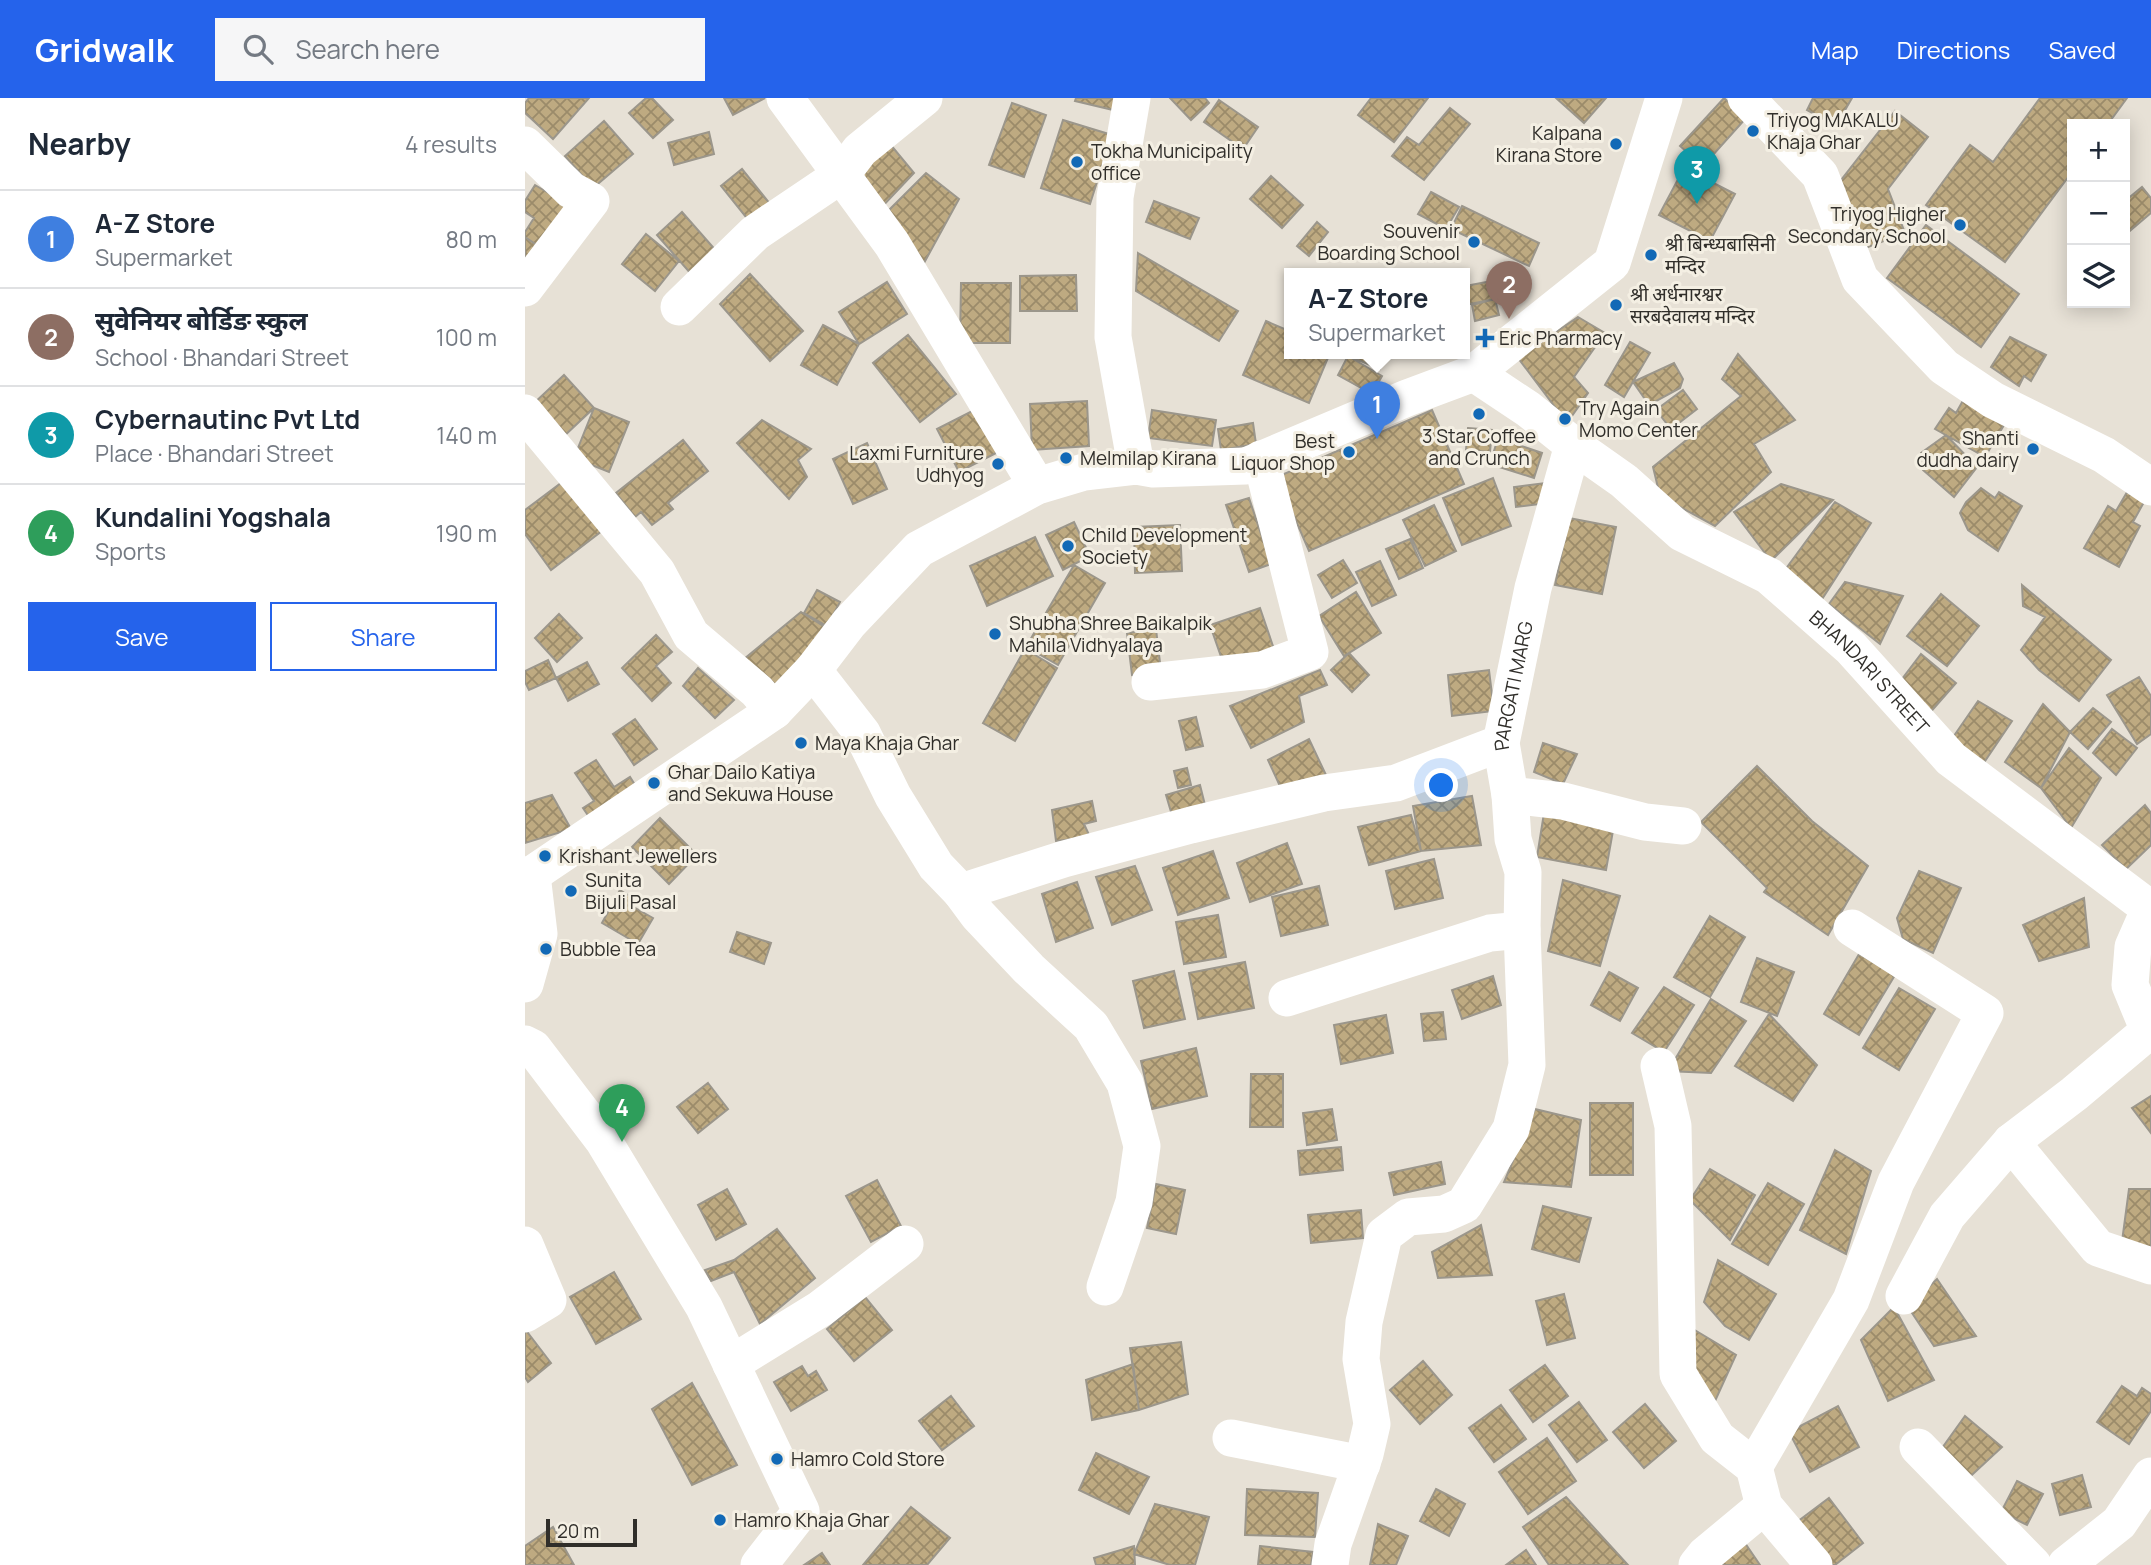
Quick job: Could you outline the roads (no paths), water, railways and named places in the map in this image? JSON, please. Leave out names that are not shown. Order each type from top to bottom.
[{"type":"street","points":[[785,98],[892,244],[1037,486]]},
{"type":"street","points":[[679,307],[755,233],[841,175],[860,150],[924,98]]},
{"type":"street","points":[[1132,98],[1115,197],[1113,337],[1136,466]]},
{"type":"street","points":[[525,984],[539,934],[527,877],[773,711],[813,670],[849,623],[919,550],[1037,486],[1084,471],[1136,466],[1153,469],[1246,466],[1474,373],[1612,263],[1664,98]]},
{"type":"street","points":[[1745,98],[1820,175],[1860,279],[1944,367],[1993,400],[2104,455],[2151,486]]},
{"type":"street","points":[[525,145],[571,190],[591,201],[525,288]]},
{"type":"street","name":"BHANDARI STREET","points":[[1474,373],[1528,409],[1624,481],[1682,533],[1769,576],[1851,648],[1951,759],[2150,907],[2133,947],[2130,985],[2150,1031]]},
{"type":"street","points":[[525,413],[657,572],[691,635],[757,691],[773,711]]},
{"type":"street","name":"PARGATI MARG","points":[[1330,1565],[1333,1544],[1362,1464],[1372,1424],[1361,1359],[1364,1322],[1384,1235],[1408,1217],[1444,1214],[1464,1205],[1511,1129],[1527,1065],[1522,930],[1523,872],[1513,839],[1510,795],[1501,743],[1533,588],[1573,445]]},
{"type":"street","points":[[1150,682],[1262,670],[1310,652],[1261,459]]},
{"type":"street","points":[[813,670],[862,733],[893,796],[936,866],[1029,969],[1091,1026],[1125,1083],[1142,1146],[1134,1202],[1105,1287]]},
{"type":"street","points":[[961,892],[1064,859],[1191,825],[1324,793],[1396,783],[1501,743]]},
{"type":"street","points":[[1510,795],[1563,801],[1645,822],[1683,826]]},
{"type":"street","points":[[1754,1467],[1851,1300],[1896,1182],[1985,1013],[1852,928]]},
{"type":"street","points":[[1286,998],[1490,933],[1522,930]]},
{"type":"street","points":[[1904,1296],[1947,1216],[2011,1142],[2150,1031]]},
{"type":"street","points":[[528,1038],[603,1140],[704,1307],[801,1511],[759,1565]]},
{"type":"street","points":[[1659,1066],[1673,1126],[1678,1374],[1717,1437],[1754,1467],[1764,1506],[1814,1565]]},
{"type":"street","points":[[2011,1142],[2098,1248],[2151,1266]]},
{"type":"street","points":[[731,1364],[820,1309],[905,1244]]},
{"type":"street","points":[[525,1245],[548,1300],[525,1314]]},
{"type":"street","points":[[1231,1438],[1362,1464]]},
{"type":"street","points":[[1918,1447],[1989,1523],[2033,1565]]},
{"type":"street","points":[[2066,1565],[2119,1523],[2151,1476]]},
{"type":"street","points":[[1697,1565],[1705,1555],[1764,1506]]},
{"type":"place","name":"Triyog MAKALU Khaja Ghar","points":[[1753,131]]},
{"type":"place","name":"Kalpana Kirana Store","points":[[1616,144]]},
{"type":"place","name":"Tokha Municipality office","points":[[1077,162]]},
{"type":"place","name":"Cybernautinc Pvt Ltd","points":[[1697,204]]},
{"type":"place","name":"Triyog Higher Secondary School","points":[[1960,225]]},
{"type":"place","name":"Souvenir Boarding School","points":[[1474,242]]},
{"type":"place","name":"श्री बिन्ध्यबासिनी मन्दिर","points":[[1651,255]]},
{"type":"place","name":"श्री अर्धनारश्वर सरबदेवालय मन्दिर","points":[[1616,305]]},
{"type":"place","name":"सुवेनियर बोर्डिङ स्कुल","points":[[1509,319]]},
{"type":"place","name":"Eric Pharmacy","points":[[1485,338]]},
{"type":"place","name":"3 Star Coffee and Crunch","points":[[1479,414]]},
{"type":"place","name":"Try Again Momo Center","points":[[1565,419]]},
{"type":"place","name":"A-Z Store","points":[[1377,439]]},
{"type":"place","name":"Shanti dudha dairy","points":[[2033,449]]},
{"type":"place","name":"Best Liquor Shop","points":[[1349,452]]},
{"type":"place","name":"Melmilap Kirana","points":[[1066,458]]},
{"type":"place","name":"Laxmi Furniture Udhyog","points":[[998,464]]},
{"type":"place","name":"Child Development Society","points":[[1068,546]]},
{"type":"place","name":"Shubha Shree Baikalpik Mahila Vidhyalaya","points":[[995,634]]},
{"type":"place","name":"Maya Khaja Ghar","points":[[801,743]]},
{"type":"place","name":"Ghar Dailo Katiya and Sekuwa House","points":[[654,783]]},
{"type":"place","name":"Krishant Jewellers","points":[[545,856]]},
{"type":"place","name":"Sunita Bijuli Pasal","points":[[571,891]]},
{"type":"place","name":"Bubble Tea","points":[[546,949]]},
{"type":"place","name":"Kundalini Yogshala","points":[[622,1142]]},
{"type":"place","name":"Hamro Cold Store","points":[[777,1459]]},
{"type":"place","name":"Hamro Khaja Ghar","points":[[720,1520]]}]
